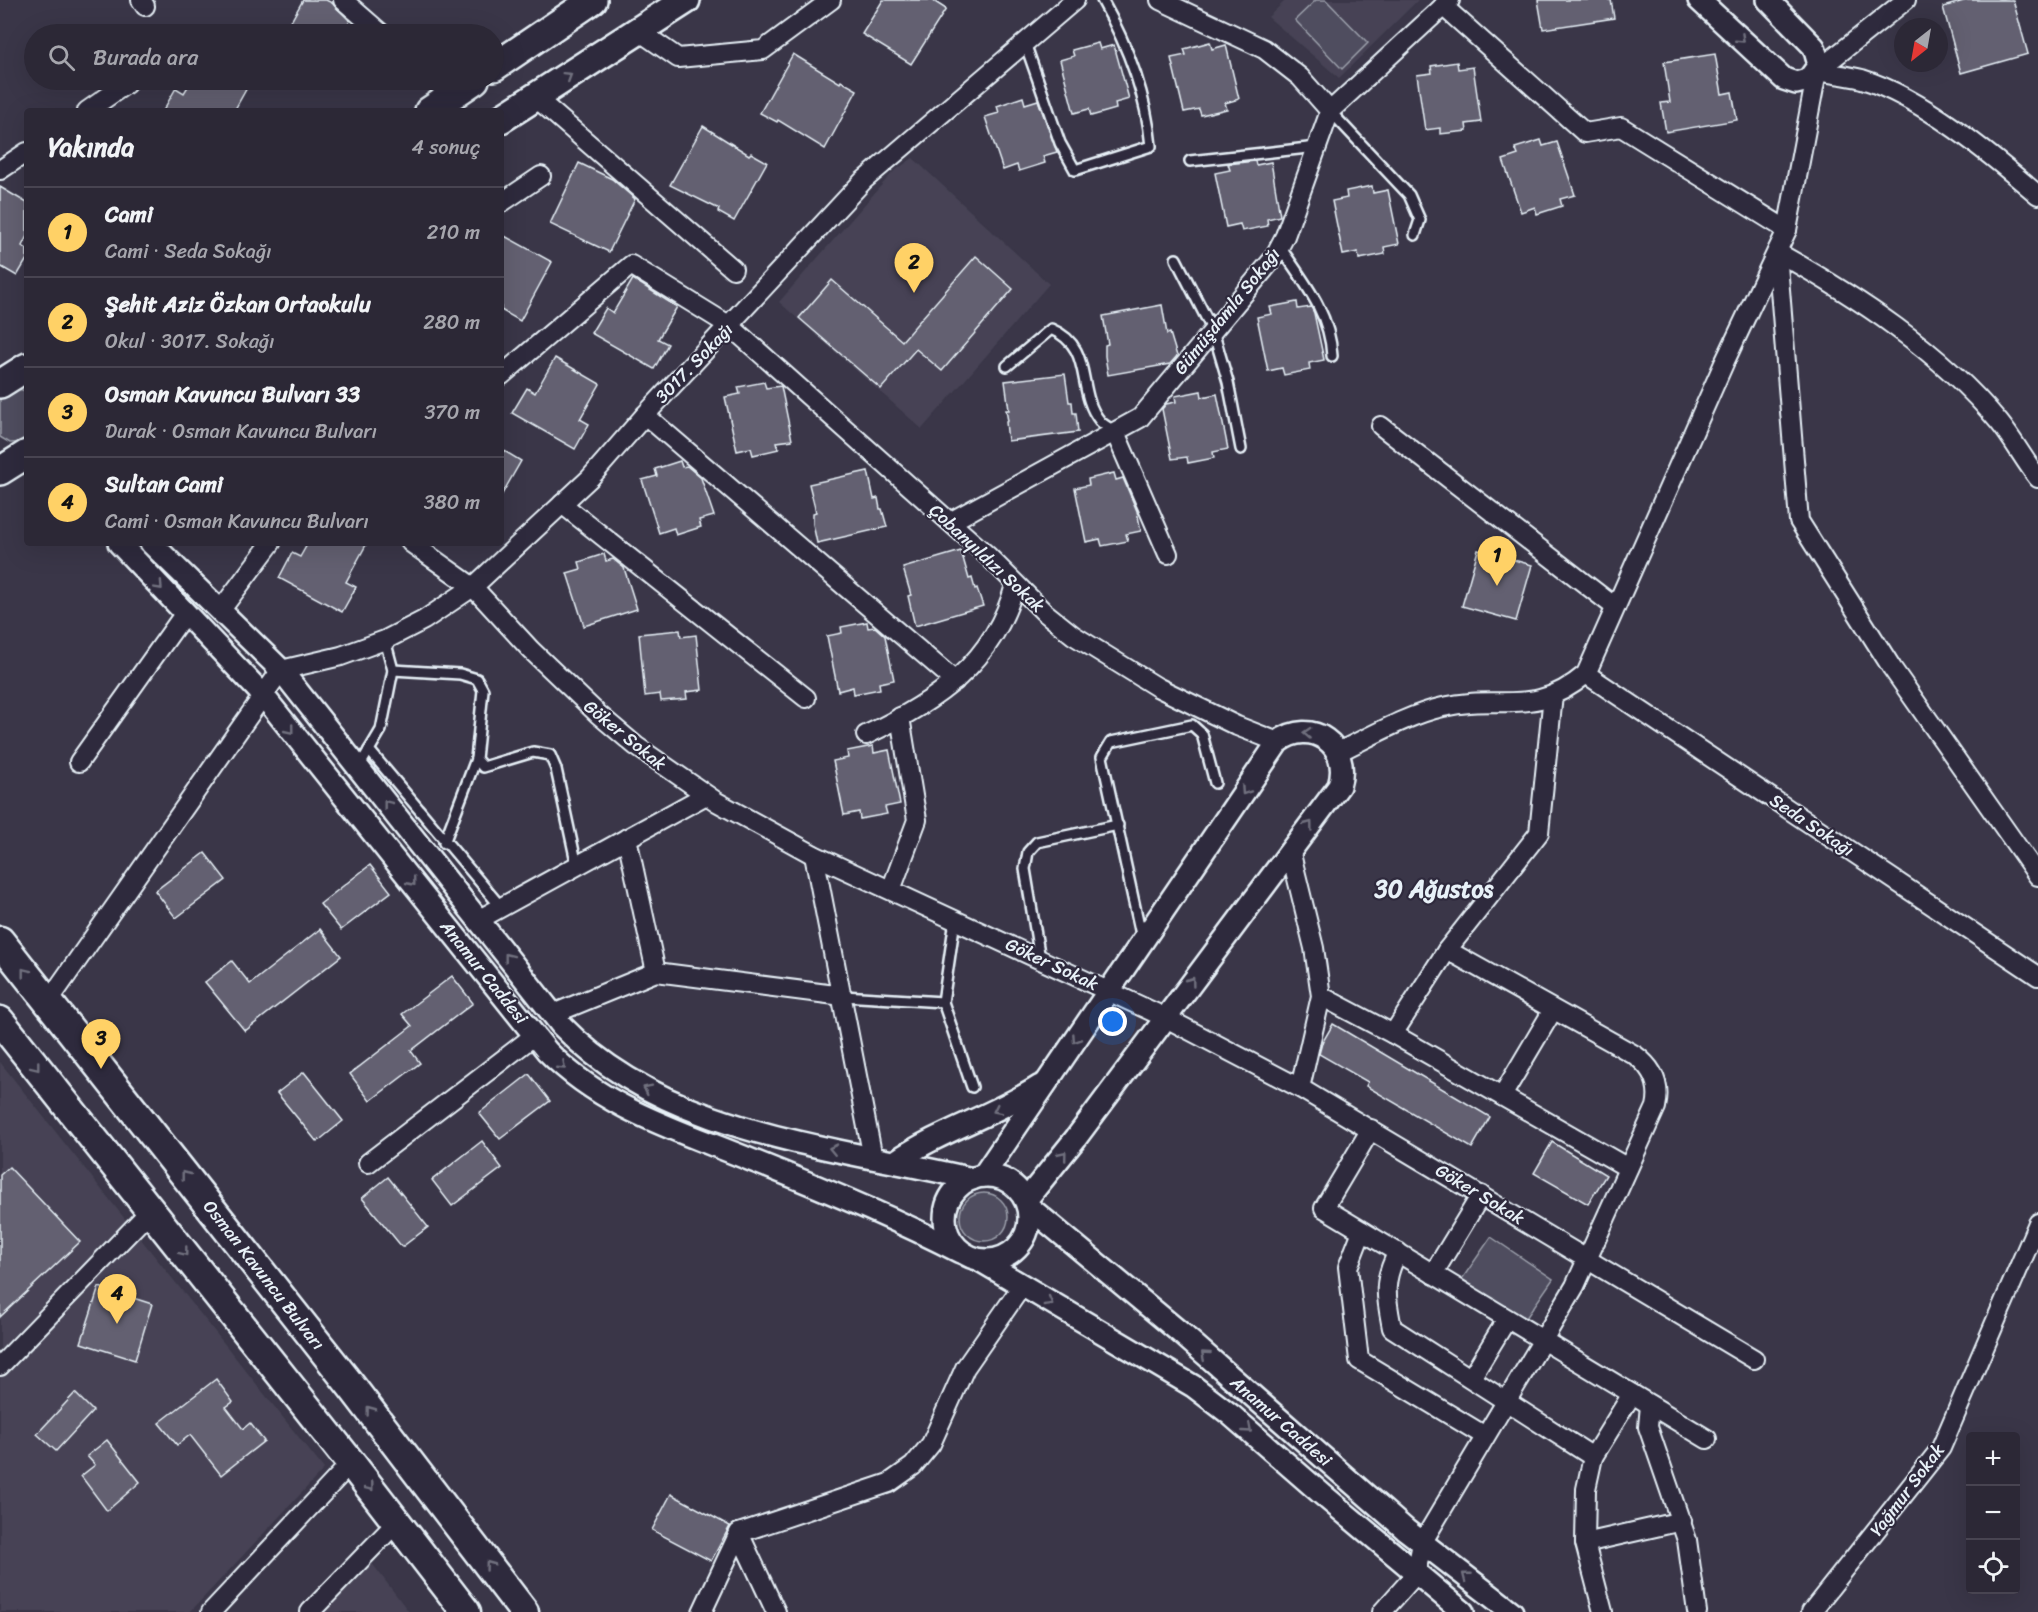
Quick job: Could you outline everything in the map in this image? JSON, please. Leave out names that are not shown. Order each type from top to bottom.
[{"type":"highway","name":"Osman Kavuncu Bulvarı","points":[[0,941],[345,1377],[524,1612]]},
{"type":"highway","points":[[0,1021],[351,1463],[466,1612]]},
{"type":"main road","points":[[504,60],[593,0]]},
{"type":"main road","points":[[504,117],[686,0]]},
{"type":"main road","points":[[431,108],[441,90]]},
{"type":"main road","points":[[0,451],[24,454]]},
{"type":"main road","points":[[0,471],[24,456]]},
{"type":"street","points":[[342,0],[370,24]]},
{"type":"street","points":[[639,31],[678,58],[764,50],[831,0]]},
{"type":"street","name":"3017. Sokağı","points":[[281,670],[340,656],[385,640],[424,621],[473,587],[590,478],[645,415],[863,181],[1075,0]]},
{"type":"street","points":[[1160,0],[1264,49],[1300,77],[1330,111]]},
{"type":"street","points":[[1699,0],[1784,79],[1802,82],[1906,0]]},
{"type":"street","points":[[1338,752],[1439,708],[1473,702],[1518,704],[1553,695],[1586,674],[1725,361],[1787,230],[1819,59],[1814,47],[1768,0]]},
{"type":"street","points":[[1447,3],[1585,134],[1621,127],[1787,230]]},
{"type":"street","name":"Gümüşdamla Sokağı","points":[[950,522],[1140,418],[1280,247],[1330,111],[1447,3]]},
{"type":"street","points":[[1817,71],[1862,79],[1932,115],[1985,151],[2038,195]]},
{"type":"street","points":[[91,108],[117,90]]},
{"type":"street","points":[[535,97],[733,268]]},
{"type":"street","points":[[0,171],[24,154]]},
{"type":"street","points":[[504,201],[541,176]]},
{"type":"street","points":[[1777,252],[1857,299],[1930,355],[1999,422],[2038,478]]},
{"type":"street","points":[[1777,252],[1799,521],[1893,668],[2038,876]]},
{"type":"street","name":"Çobanyıldızı Sokak","points":[[504,373],[632,265],[730,326],[989,557],[1015,585],[1065,629],[1114,662],[1197,708],[1278,742]]},
{"type":"street","points":[[645,415],[955,681]]},
{"type":"street","points":[[1381,426],[1616,607]]},
{"type":"street","points":[[1115,432],[1168,554]]},
{"type":"street","points":[[562,504],[806,698]]},
{"type":"street","name":"Anamur Caddesi","points":[[122,546],[262,694],[547,1051],[577,1079],[644,1118],[889,1216],[960,1252]]},
{"type":"street","name":"Anamur Caddesi","points":[[154,546],[281,670],[364,759],[478,920],[553,1014],[579,1044],[599,1060],[658,1095],[738,1125],[873,1158],[977,1177]]},
{"type":"street","points":[[220,611],[269,546]]},
{"type":"street","name":"Göker Sokak","points":[[415,546],[473,587],[531,650],[598,714],[636,746],[706,795],[759,827],[814,855],[1164,1017],[1300,1088],[1589,1258],[1754,1359]]},
{"type":"street","points":[[866,735],[900,717],[955,681],[991,642],[1010,605],[1015,585]]},
{"type":"street","points":[[79,762],[185,613]]},
{"type":"street","points":[[48,1002],[281,670]]},
{"type":"street","name":"Seda Sokağı","points":[[1586,674],[2038,976]]},
{"type":"street","points":[[1393,1034],[1447,950],[1539,833],[1553,695]]},
{"type":"street","points":[[891,890],[917,819],[900,717]]},
{"type":"street","points":[[977,1177],[993,1176],[1013,1184],[1027,1204],[1029,1228],[1019,1247],[1002,1259],[981,1260],[960,1252],[948,1234],[945,1212],[954,1192],[977,1177],[1048,1081],[1278,742],[1293,733],[1311,732],[1327,739],[1338,752],[1343,769],[1339,786],[1164,1017],[1027,1204]]},
{"type":"street","points":[[478,920],[706,795]]},
{"type":"street","points":[[627,838],[656,972]]},
{"type":"street","points":[[1290,850],[1314,948],[1321,996],[1300,1088]]},
{"type":"street","points":[[814,855],[873,1158]]},
{"type":"street","points":[[1382,1612],[1416,1574],[1422,1543],[1589,1258],[1656,1107],[1658,1091],[1654,1075],[1649,1067],[1635,1055],[1447,950]]},
{"type":"street","points":[[553,1014],[656,972],[843,996]]},
{"type":"street","points":[[1321,996],[1393,1034],[1628,1168]]},
{"type":"street","points":[[1502,1096],[1553,1010]]},
{"type":"street","points":[[368,1163],[535,1035]]},
{"type":"street","points":[[896,1161],[944,1131],[999,1109],[1048,1081]]},
{"type":"street","points":[[1371,1129],[1324,1208],[1707,1439]]},
{"type":"street","points":[[1433,1274],[1481,1195]]},
{"type":"street","name":"Anamur Caddesi","points":[[1027,1204],[1422,1543],[1512,1612]]},
{"type":"street","points":[[0,1366],[151,1210]]},
{"type":"street","name":"Yağmur Sokak","points":[[1811,1612],[1941,1448],[2038,1223]]},
{"type":"street","points":[[1362,1231],[1348,1267],[1359,1360],[1485,1436]]},
{"type":"street","points":[[1398,1252],[1388,1275],[1385,1290],[1392,1328],[1593,1457]]},
{"type":"street","name":"Anamur Caddesi","points":[[981,1260],[1193,1386],[1231,1415],[1463,1612]]},
{"type":"street","points":[[702,1612],[739,1533],[890,1483],[913,1466],[931,1444],[965,1368],[1022,1286]]},
{"type":"street","points":[[1471,1378],[1507,1319]]},
{"type":"street","points":[[1603,1612],[1585,1543],[1586,1489],[1593,1457],[1632,1394]]},
{"type":"street","points":[[1650,1405],[1648,1427],[1682,1521],[1697,1612]]},
{"type":"street","points":[[211,1612],[351,1463]]},
{"type":"street","points":[[1585,1543],[1682,1521]]},
{"type":"street","points":[[310,1612],[397,1522]]},
{"type":"street","points":[[739,1533],[776,1612]]},
{"type":"lane","points":[[1025,43],[1060,143],[1075,170],[1151,146],[1147,110],[1124,40],[1102,0]]},
{"type":"lane","points":[[1330,111],[1409,195],[1420,220],[1415,235]]},
{"type":"lane","points":[[1190,161],[1317,147]]},
{"type":"lane","points":[[1280,247],[1314,297],[1331,334],[1332,356]]},
{"type":"lane","points":[[1176,259],[1213,331],[1228,382],[1241,449]]},
{"type":"lane","points":[[1007,366],[1051,329],[1065,335],[1078,352],[1091,403],[1100,421],[1115,432]]},
{"type":"lane","points":[[385,640],[393,669],[381,730],[364,759],[501,907]]},
{"type":"lane","points":[[393,669],[459,674],[477,679],[483,690],[476,759],[444,843]]},
{"type":"lane","points":[[1142,942],[1102,757],[1111,742],[1192,725],[1202,734],[1215,783]]},
{"type":"lane","points":[[476,759],[483,767],[533,752],[550,754],[556,769],[577,866]]},
{"type":"lane","points":[[1040,959],[1025,868],[1028,852],[1037,842],[1118,825]]},
{"type":"lane","points":[[955,920],[943,1002],[972,1087]]},
{"type":"lane","points":[[843,996],[943,1002]]},
{"type":"shaded area","points":[[1286,0],[1418,0],[1339,78],[1268,17]]},
{"type":"shaded area","points":[[1316,0],[1326,0],[1368,43],[1342,69],[1295,20]]},
{"type":"shaded area","points":[[913,158],[1049,284],[922,429],[779,302],[893,172]]},
{"type":"shaded area","points":[[17,389],[24,390],[24,442],[10,443],[0,437],[0,396]]},
{"type":"shaded area","points":[[0,1062],[324,1469],[190,1612],[0,1612]]},
{"type":"shaded area","points":[[984,1193],[1001,1200],[1008,1217],[1001,1234],[984,1241],[967,1234],[960,1217],[967,1200]]},
{"type":"shaded area","points":[[1491,1237],[1553,1279],[1524,1321],[1462,1279]]},
{"type":"shaded area","points":[[371,1562],[409,1612],[323,1612]]},
{"type":"building","points":[[303,0],[326,0],[350,21],[348,24],[290,24]]},
{"type":"building","points":[[883,0],[932,0],[946,9],[911,64],[862,34]]},
{"type":"building","points":[[1538,0],[1611,0],[1614,18],[1543,29]]},
{"type":"building","points":[[1967,0],[2013,0],[2028,54],[1961,73],[1948,18],[1946,18],[1943,7]]},
{"type":"building","points":[[1210,42],[1212,49],[1226,45],[1239,99],[1225,103],[1227,109],[1201,115],[1199,109],[1184,112],[1171,58],[1186,55],[1184,49]]},
{"type":"building","points":[[1098,43],[1100,49],[1114,45],[1129,99],[1115,103],[1116,109],[1091,116],[1089,109],[1074,113],[1060,60],[1074,56],[1072,50]]},
{"type":"building","points":[[793,54],[840,83],[841,81],[857,90],[825,149],[778,120],[777,122],[760,113]]},
{"type":"building","points":[[1715,54],[1722,94],[1732,92],[1737,120],[1666,132],[1661,103],[1670,102],[1664,62]]},
{"type":"building","points":[[1457,62],[1458,69],[1473,67],[1481,122],[1466,124],[1467,131],[1440,134],[1440,128],[1425,130],[1417,75],[1432,73],[1431,66]]},
{"type":"building","points":[[175,90],[184,93],[186,90],[246,90],[236,108],[165,108]]},
{"type":"building","points":[[1023,97],[1025,104],[1038,100],[1057,152],[1043,156],[1045,163],[1019,171],[1017,165],[1003,170],[985,117],[999,113],[997,106]]},
{"type":"building","points":[[703,126],[749,155],[751,153],[767,162],[734,221],[718,212],[719,209],[670,185]]},
{"type":"building","points":[[1541,140],[1543,146],[1557,142],[1575,195],[1560,199],[1562,206],[1537,214],[1535,207],[1521,212],[1503,160],[1518,155],[1515,148]]},
{"type":"building","points":[[1255,161],[1256,165],[1271,162],[1280,216],[1267,219],[1268,226],[1242,231],[1240,224],[1226,227],[1215,173],[1230,170],[1228,164]]},
{"type":"building","points":[[579,163],[612,179],[635,199],[609,252],[550,224]]},
{"type":"building","points":[[1372,186],[1373,193],[1388,190],[1399,244],[1384,247],[1385,254],[1359,259],[1358,252],[1343,255],[1332,201],[1347,198],[1346,191]]},
{"type":"building","points":[[0,187],[24,201],[24,242],[22,246],[24,247],[24,264],[17,276],[0,266]]},
{"type":"building","points":[[504,236],[552,262],[520,321],[504,312]]},
{"type":"building","points":[[976,256],[1013,289],[942,371],[916,349],[881,389],[799,318],[832,280],[902,341]]},
{"type":"building","points":[[633,279],[677,307],[658,339],[668,344],[654,369],[591,333],[606,308],[613,313]]},
{"type":"building","points":[[1297,302],[1298,309],[1311,307],[1314,313],[1324,360],[1309,363],[1310,370],[1284,375],[1282,368],[1268,371],[1257,317],[1272,314],[1270,307]]},
{"type":"building","points":[[1162,305],[1167,334],[1170,333],[1177,356],[1170,364],[1108,375],[1105,345],[1108,344],[1103,316]]},
{"type":"building","points":[[555,358],[600,384],[580,419],[589,424],[575,449],[512,413],[527,388],[535,393]]},
{"type":"building","points":[[1065,374],[1069,402],[1072,402],[1073,413],[1076,413],[1078,432],[1008,441],[1006,410],[1009,410],[1005,381]]},
{"type":"building","points":[[764,382],[766,388],[781,386],[792,440],[777,442],[779,449],[753,455],[751,448],[737,451],[725,397],[740,394],[738,387]]},
{"type":"building","points":[[1201,391],[1202,397],[1217,394],[1228,449],[1213,452],[1214,458],[1188,463],[1187,457],[1172,459],[1162,409],[1166,404],[1176,402],[1175,396]]},
{"type":"building","points":[[504,451],[521,461],[504,491]]},
{"type":"building","points":[[680,461],[682,467],[687,466],[701,478],[714,516],[699,520],[701,527],[676,535],[674,528],[659,533],[642,480],[657,476],[655,469]]},
{"type":"building","points":[[868,471],[874,499],[878,498],[887,527],[817,543],[813,524],[813,513],[816,512],[809,484]]},
{"type":"building","points":[[1114,473],[1116,480],[1123,478],[1137,511],[1141,531],[1126,534],[1128,541],[1102,546],[1100,539],[1086,542],[1075,488],[1089,485],[1088,479]]},
{"type":"building","points":[[306,546],[365,546],[346,582],[356,587],[342,612],[279,578],[292,553],[300,557]]},
{"type":"building","points":[[1478,550],[1532,565],[1516,621],[1462,606]]},
{"type":"building","points":[[961,551],[969,579],[972,578],[983,606],[915,626],[908,596],[911,595],[903,568]]},
{"type":"building","points":[[604,554],[606,561],[613,559],[624,568],[637,609],[584,626],[567,573],[581,569],[579,562]]},
{"type":"building","points":[[867,622],[868,628],[875,627],[885,636],[894,680],[879,683],[880,689],[854,694],[853,687],[838,691],[827,636],[842,633],[841,627]]},
{"type":"building","points":[[680,630],[681,637],[696,635],[702,690],[686,692],[687,699],[661,701],[660,694],[645,696],[639,634]]},
{"type":"building","points":[[873,746],[874,753],[889,750],[900,804],[885,807],[887,814],[860,819],[859,812],[844,815],[833,761],[848,758],[847,751]]},
{"type":"building","points":[[205,853],[226,880],[176,918],[155,891]]},
{"type":"building","points":[[370,865],[391,892],[341,930],[320,904]]},
{"type":"building","points":[[320,929],[341,956],[245,1031],[205,982],[232,961],[250,984]]},
{"type":"building","points":[[452,976],[473,1003],[411,1051],[420,1063],[370,1101],[350,1074],[412,1026],[402,1014]]},
{"type":"building","points":[[1333,1024],[1490,1117],[1472,1148],[1366,1086],[1368,1082],[1319,1054],[1322,1043]]},
{"type":"building","points":[[304,1072],[343,1121],[317,1142],[277,1093]]},
{"type":"building","points":[[529,1074],[550,1101],[500,1139],[479,1113]]},
{"type":"building","points":[[482,1141],[502,1168],[452,1206],[432,1180]]},
{"type":"building","points":[[1552,1142],[1606,1175],[1588,1204],[1534,1173]]},
{"type":"building","points":[[9,1167],[80,1242],[0,1317],[0,1175]]},
{"type":"building","points":[[388,1177],[428,1227],[402,1247],[362,1198]]},
{"type":"building","points":[[99,1287],[152,1304],[135,1360],[81,1343]]},
{"type":"building","points":[[216,1379],[233,1402],[226,1407],[243,1429],[250,1423],[264,1441],[221,1475],[190,1435],[177,1445],[159,1423]]},
{"type":"building","points":[[75,1393],[93,1411],[56,1451],[37,1434]]},
{"type":"building","points":[[107,1440],[140,1482],[107,1511],[81,1476],[95,1465],[87,1456]]},
{"type":"building","points":[[671,1494],[730,1526],[711,1561],[652,1530]]},
{"type":"place","name":"Şehit Aziz Özkan Ortaokulu","points":[[914,293]]},
{"type":"place","name":"Cami","points":[[1497,586]]},
{"type":"place","name":"Osman Kavuncu Bulvarı 33","points":[[101,1069]]},
{"type":"place","name":"Sultan Cami","points":[[117,1324]]},
{"type":"district","name":"30 Ağustos","points":[[1434,889]]}]
